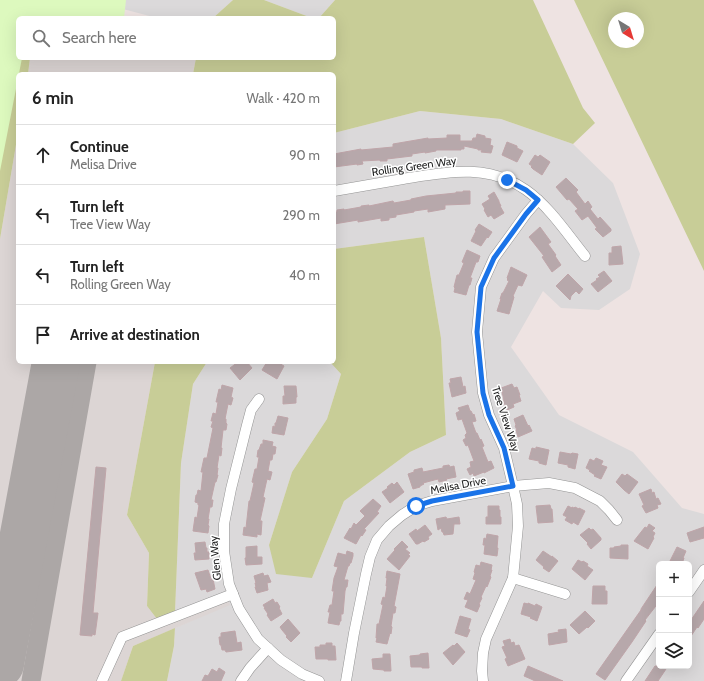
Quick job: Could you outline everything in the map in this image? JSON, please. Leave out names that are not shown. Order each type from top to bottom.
[{"type":"street","name":"Rolling Green Way","points":[[336,191],[443,172],[466,171],[489,174],[507,180],[526,190],[538,200],[548,210],[584,256]]},
{"type":"street","name":"Tree View Way","points":[[483,681],[483,653],[486,639],[513,578],[518,526],[513,486],[504,448],[489,415],[483,393],[477,332],[481,287],[494,258],[538,200]]},
{"type":"street","name":"Glen Way","points":[[259,399],[251,410],[231,489],[224,524],[224,551],[229,584],[239,610],[258,639],[281,660],[302,674],[319,681]]},
{"type":"street","name":"Melisa Drive","points":[[346,681],[354,633],[370,557],[377,540],[389,526],[416,506],[432,501],[513,486],[549,483],[575,488],[600,501],[616,520]]},
{"type":"street","points":[[692,588],[704,570]]},
{"type":"street","points":[[513,578],[565,594]]},
{"type":"street","points":[[102,681],[122,637],[233,594]]},
{"type":"street","points":[[626,681],[656,638]]},
{"type":"street","points":[[241,681],[250,668],[268,648]]},
{"type":"shaded area","points":[[89,0],[233,0],[215,16],[149,16]]},
{"type":"shaded area","points":[[264,0],[335,0],[321,16],[307,16]]},
{"type":"shaded area","points":[[30,60],[196,60],[193,72],[28,72]]},
{"type":"shaded area","points":[[420,111],[501,119],[573,144],[613,183],[640,254],[630,289],[599,310],[561,308],[543,291],[511,347],[559,415],[633,452],[682,508],[704,514],[704,681],[167,681],[174,646],[175,628],[230,604],[175,612],[181,463],[193,384],[206,364],[332,364],[341,374],[327,419],[292,472],[269,545],[312,578],[344,501],[410,452],[446,435],[441,338],[424,237],[336,249],[336,132]]},
{"type":"shaded area","points":[[16,145],[16,364],[155,364],[127,515],[149,553],[147,606],[157,619],[225,592],[230,605],[133,646],[121,681],[0,681],[0,239]]},
{"type":"green space","points":[[0,0],[16,16],[16,60],[30,60],[28,72],[16,72],[16,145],[0,239]]},
{"type":"green space","points":[[0,0],[126,0],[124,16],[16,16],[16,60],[22,60],[19,72],[16,72],[16,89],[0,171]]},
{"type":"green space","points":[[233,0],[264,0],[307,16],[215,16]]},
{"type":"green space","points":[[335,0],[533,0],[583,108],[595,123],[573,144],[501,119],[420,111],[336,132],[336,72],[193,72],[196,60],[336,60],[336,16],[321,16]]},
{"type":"green space","points":[[574,0],[704,0],[704,271]]},
{"type":"green space","points":[[424,237],[441,338],[446,435],[410,452],[344,501],[312,578],[276,574],[269,545],[292,472],[327,419],[341,374],[332,364],[336,364],[336,249]]},
{"type":"green space","points":[[155,364],[206,364],[193,384],[181,463],[175,612],[157,619],[147,606],[149,553],[127,515]]},
{"type":"green space","points":[[175,628],[174,646],[167,681],[121,681],[133,646]]},
{"type":"building","points":[[477,134],[491,139],[490,145],[493,146],[491,153],[481,152],[482,150],[464,146],[464,149],[461,150],[436,150],[412,154],[412,156],[387,159],[387,161],[362,161],[363,164],[336,167],[336,154],[361,149],[393,147],[393,144],[428,138],[447,138],[447,135],[460,135],[460,141],[472,141],[473,138],[476,138]]},
{"type":"building","points":[[507,142],[517,146],[517,148],[523,151],[517,162],[502,155]]},
{"type":"building","points":[[535,155],[538,157],[540,155],[550,162],[542,175],[533,169],[529,164]]},
{"type":"building","points":[[566,178],[578,190],[576,192],[585,204],[588,201],[592,207],[590,209],[598,219],[600,217],[611,229],[611,231],[603,237],[595,229],[597,228],[588,216],[582,220],[575,211],[578,209],[569,199],[567,200],[556,187]]},
{"type":"building","points":[[470,191],[470,204],[445,205],[445,209],[428,212],[428,209],[414,211],[396,215],[396,217],[389,218],[389,220],[381,221],[381,218],[336,224],[337,210],[393,201],[394,203],[426,196]]},
{"type":"building","points":[[494,192],[504,213],[494,219],[491,215],[488,217],[482,204],[490,199],[488,196]]},
{"type":"building","points":[[479,224],[492,232],[481,246],[471,241]]},
{"type":"building","points":[[540,227],[551,242],[548,244],[561,265],[552,272],[542,257],[544,256],[529,237]]},
{"type":"building","points":[[621,246],[623,264],[609,265],[609,253],[612,253],[612,247]]},
{"type":"building","points":[[467,250],[480,256],[470,278],[472,278],[466,295],[454,292],[454,287],[457,275],[459,275],[464,263],[462,262]]},
{"type":"building","points":[[511,267],[527,275],[522,286],[518,285],[513,296],[509,314],[497,311],[502,293],[509,281],[507,278]]},
{"type":"building","points":[[604,271],[612,281],[598,292],[591,284],[600,277],[598,275]]},
{"type":"building","points":[[568,274],[583,289],[579,294],[576,291],[571,296],[570,300],[556,286]]},
{"type":"building","points":[[235,364],[249,364],[252,368],[240,380],[230,368]]},
{"type":"building","points":[[266,364],[280,364],[284,366],[277,379],[262,370]]},
{"type":"building","points":[[461,377],[466,393],[452,397],[449,383],[451,383],[450,379]]},
{"type":"building","points":[[512,384],[514,388],[517,387],[521,401],[513,404],[514,407],[507,410],[503,400],[503,392],[501,388]]},
{"type":"building","points":[[222,385],[233,388],[231,397],[233,398],[231,405],[228,404],[225,419],[227,424],[226,430],[223,430],[221,456],[219,455],[217,468],[218,475],[215,482],[211,500],[213,500],[212,507],[210,507],[208,519],[208,533],[193,531],[199,505],[195,502],[196,495],[198,490],[201,491],[203,472],[201,472],[204,458],[207,458],[213,428],[211,427],[213,421],[211,421],[213,413],[216,414],[218,402],[216,402],[219,389],[221,390]]},
{"type":"building","points":[[284,386],[296,386],[296,403],[283,404],[283,396],[285,396]]},
{"type":"building","points":[[468,405],[470,411],[473,415],[474,414],[476,421],[472,422],[476,433],[484,446],[482,447],[488,462],[491,461],[494,468],[474,476],[473,473],[470,475],[467,469],[471,467],[470,462],[474,461],[468,445],[466,446],[463,440],[466,438],[465,435],[467,433],[462,419],[458,420],[456,413],[460,411],[458,408]]},
{"type":"building","points":[[523,415],[532,431],[518,437],[514,419]]},
{"type":"building","points":[[278,416],[288,418],[284,435],[272,433],[273,426],[275,427]]},
{"type":"building","points":[[263,440],[273,442],[272,446],[276,447],[275,454],[273,454],[272,460],[270,460],[268,471],[272,472],[270,480],[267,479],[263,497],[265,498],[260,521],[262,521],[261,535],[257,534],[257,537],[243,535],[244,527],[246,528],[249,501],[254,483],[252,482],[255,469],[257,469],[259,457],[257,457],[258,450],[261,444],[263,444]]},
{"type":"building","points":[[536,447],[549,450],[546,465],[539,463],[539,461],[529,459],[532,448],[536,449]]},
{"type":"building","points":[[560,452],[578,454],[575,469],[568,467],[568,465],[558,463]]},
{"type":"building","points":[[596,458],[603,461],[601,465],[607,467],[601,479],[594,476],[595,475],[589,471],[590,470],[586,468],[590,459],[594,461]]},
{"type":"building","points":[[449,465],[450,467],[454,466],[456,477],[439,482],[438,479],[423,483],[424,484],[420,487],[413,489],[408,474],[414,472],[414,470],[422,468],[423,472],[443,468],[443,466]]},
{"type":"building","points":[[96,467],[106,468],[93,613],[98,613],[95,635],[92,634],[92,636],[80,635]]},
{"type":"building","points":[[622,474],[625,476],[627,474],[638,482],[629,494],[616,482]]},
{"type":"building","points":[[397,482],[404,492],[390,503],[382,492],[392,483],[394,485]]},
{"type":"building","points":[[651,489],[652,493],[654,492],[656,499],[658,498],[661,504],[657,505],[658,508],[646,513],[642,506],[644,505],[639,494]]},
{"type":"building","points":[[373,499],[381,506],[377,512],[379,513],[364,529],[366,530],[362,536],[361,535],[356,544],[344,538],[354,523],[356,525],[365,516],[360,511]]},
{"type":"building","points":[[550,505],[552,509],[553,522],[538,523],[536,506]]},
{"type":"building","points":[[488,506],[499,506],[501,524],[486,524],[486,517],[488,517]]},
{"type":"building","points":[[568,506],[585,511],[578,525],[573,522],[572,524],[565,520],[567,517],[563,515]]},
{"type":"building","points":[[446,517],[447,519],[459,517],[460,524],[454,524],[453,534],[444,535],[441,528],[438,530],[436,519]]},
{"type":"building","points":[[649,524],[655,528],[652,531],[655,533],[648,549],[634,541]]},
{"type":"building","points":[[425,525],[432,534],[428,537],[429,539],[416,544],[409,534],[416,529],[417,531]]},
{"type":"building","points":[[704,527],[704,538],[690,542],[687,533]]},
{"type":"building","points":[[589,528],[591,530],[593,529],[601,538],[601,540],[591,549],[587,544],[588,543],[580,535]]},
{"type":"building","points":[[487,534],[498,536],[497,556],[484,554],[484,538],[486,539]]},
{"type":"building","points":[[402,541],[408,547],[405,549],[410,553],[408,554],[410,556],[399,570],[387,559]]},
{"type":"building","points":[[205,542],[207,552],[209,552],[209,559],[195,560],[195,543]]},
{"type":"building","points":[[628,545],[628,559],[610,558],[610,548]]},
{"type":"building","points":[[257,546],[257,557],[262,557],[262,564],[246,565],[246,547]]},
{"type":"building","points":[[677,547],[686,551],[683,561],[670,561]]},
{"type":"building","points":[[347,551],[353,553],[353,556],[344,580],[348,580],[345,591],[343,614],[341,614],[341,621],[339,625],[328,623],[330,612],[328,612],[330,605],[332,605],[334,591],[332,591],[334,578],[338,567],[334,566],[338,553],[346,555]]},
{"type":"building","points":[[543,551],[558,561],[549,572],[536,560]]},
{"type":"building","points":[[578,560],[588,564],[587,566],[593,570],[585,580],[572,569]]},
{"type":"building","points":[[481,562],[492,565],[492,570],[491,577],[481,597],[482,598],[477,612],[465,607],[468,600],[464,599],[467,592],[470,594],[476,580],[473,579],[476,565],[480,566]]},
{"type":"building","points":[[208,570],[211,579],[213,579],[215,589],[207,592],[206,589],[201,590],[195,573]]},
{"type":"building","points":[[387,571],[400,574],[394,606],[396,607],[395,613],[393,613],[391,634],[390,633],[387,644],[376,642],[376,638],[377,624],[379,624],[383,605],[381,604],[383,597],[385,598],[387,586]]},
{"type":"building","points":[[263,573],[264,576],[268,575],[271,582],[267,583],[268,590],[257,593],[254,576]]},
{"type":"building","points":[[593,586],[605,586],[605,591],[607,591],[607,604],[592,604]]},
{"type":"building","points":[[656,586],[656,606],[605,680],[596,674]]},
{"type":"building","points":[[273,599],[280,607],[279,608],[282,614],[271,621],[263,605]]},
{"type":"building","points":[[704,601],[704,619],[692,634],[692,619]]},
{"type":"building","points":[[524,603],[535,606],[536,604],[542,607],[537,621],[530,618],[531,617],[521,614]]},
{"type":"building","points":[[585,611],[595,621],[579,634],[570,625]]},
{"type":"building","points":[[460,616],[471,619],[468,629],[470,630],[467,637],[455,633]]},
{"type":"building","points":[[288,619],[300,633],[291,642],[280,627]]},
{"type":"building","points":[[566,629],[567,642],[549,645],[548,634]]},
{"type":"building","points":[[235,631],[237,643],[241,642],[242,650],[226,652],[225,650],[222,650],[219,637],[221,637],[221,633]]},
{"type":"building","points":[[510,639],[511,643],[514,642],[515,646],[519,645],[525,659],[508,666],[505,659],[507,658],[502,647],[505,646],[503,641]]},
{"type":"building","points":[[326,643],[332,643],[332,646],[335,646],[336,660],[316,659],[315,647],[326,645]]},
{"type":"building","points":[[457,643],[465,652],[453,665],[443,653]]},
{"type":"building","points":[[428,653],[429,668],[411,667],[410,656]]},
{"type":"building","points":[[383,654],[390,654],[391,671],[373,669],[372,659],[383,658]]},
{"type":"building","points":[[528,666],[563,681],[535,681],[524,676]]},
{"type":"building","points":[[655,666],[656,669],[666,669],[658,681],[645,681]]},
{"type":"building","points":[[219,668],[225,672],[221,681],[202,681],[205,675],[208,676],[212,669],[217,672]]},
{"type":"taxiway","points":[[31,681],[87,364]]},
{"type":"runway","points":[[0,664],[56,364]]},
{"type":"route","points":[[416,506],[432,501],[513,486],[504,448],[489,415],[483,393],[477,332],[481,287],[494,258],[538,200],[526,190],[507,180]]}]
